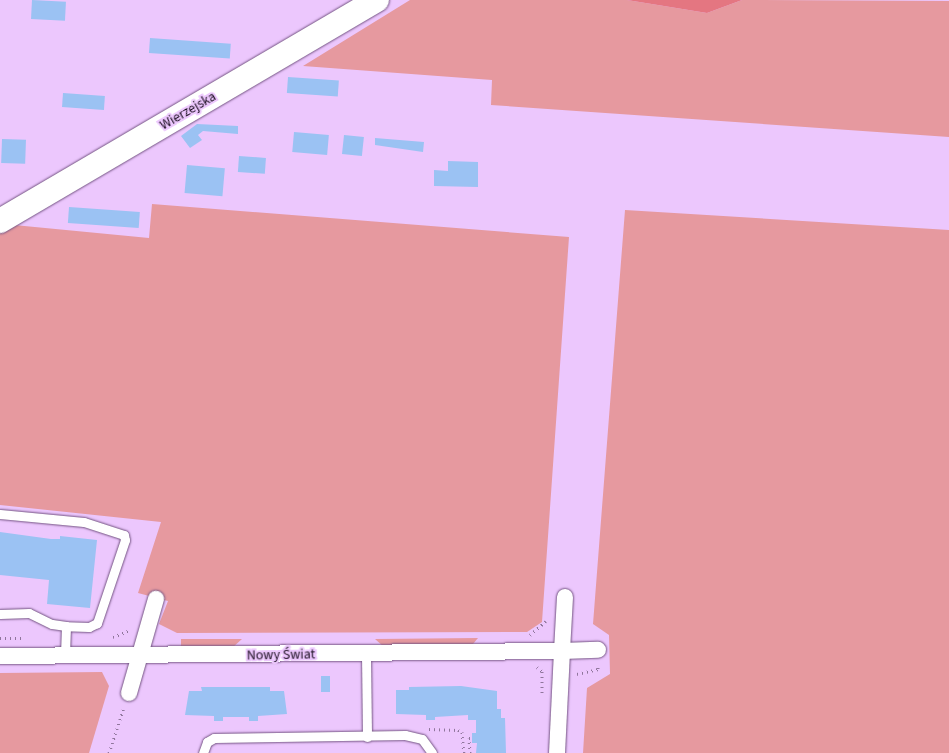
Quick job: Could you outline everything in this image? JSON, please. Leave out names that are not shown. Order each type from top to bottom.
[{"type":"street","name":"Wierzejska","points":[[0,221],[377,0]]},
{"type":"street","points":[[557,753],[565,597]]},
{"type":"street","points":[[129,692],[156,599]]},
{"type":"street","name":"Nowy Świat","points":[[0,656],[366,654],[598,650]]},
{"type":"lane","points":[[0,514],[84,522],[124,535],[126,540],[97,623],[89,627],[66,626],[52,624],[29,613],[0,614]]},
{"type":"lane","points":[[65,656],[66,626]]},
{"type":"lane","points":[[366,654],[367,737]]},
{"type":"lane","points":[[203,753],[207,742],[214,738],[415,736],[428,745],[432,753]]},
{"type":"path","points":[[528,636],[546,624],[546,613]]},
{"type":"path","points":[[109,753],[129,692]]},
{"type":"path","points":[[463,738],[470,738],[470,753]]},
{"type":"shaded area","points":[[410,0],[627,0],[707,13],[742,0],[949,1],[949,137],[491,105],[492,80],[303,66]]},
{"type":"shaded area","points":[[627,0],[742,0],[707,13]]},
{"type":"shaded area","points":[[152,204],[569,237],[542,622],[527,632],[177,633],[159,624],[168,601],[138,593],[161,522],[0,505],[0,233],[14,225],[149,238]]},
{"type":"shaded area","points":[[625,210],[949,230],[949,753],[583,753],[587,688],[610,674],[609,635],[593,624]]},
{"type":"shaded area","points":[[478,638],[473,644],[384,647],[375,639]]},
{"type":"shaded area","points":[[181,639],[242,639],[232,648],[181,648]]},
{"type":"shaded area","points":[[102,672],[109,686],[89,753],[0,753],[0,673]]},
{"type":"building","points":[[32,0],[66,2],[65,21],[31,19]]},
{"type":"building","points":[[150,38],[231,44],[230,59],[149,53]]},
{"type":"building","points":[[288,77],[339,81],[338,97],[287,93]]},
{"type":"building","points":[[63,93],[105,96],[104,110],[62,107]]},
{"type":"building","points":[[197,124],[238,126],[238,134],[203,131],[198,135],[202,140],[190,148],[181,136]]},
{"type":"building","points":[[294,132],[329,135],[327,155],[292,152]]},
{"type":"building","points":[[344,135],[364,137],[362,156],[342,154]]},
{"type":"building","points":[[375,138],[424,142],[423,152],[375,145]]},
{"type":"building","points":[[2,139],[26,140],[25,164],[1,163]]},
{"type":"building","points":[[239,156],[266,158],[265,174],[238,172]]},
{"type":"building","points":[[448,161],[478,162],[478,187],[434,186],[434,170],[448,171]]},
{"type":"building","points":[[187,165],[225,168],[222,196],[185,193]]},
{"type":"building","points":[[69,207],[140,212],[139,228],[68,223]]},
{"type":"building","points":[[0,532],[51,539],[60,539],[60,536],[97,540],[90,608],[47,604],[49,580],[0,575]]},
{"type":"building","points":[[321,676],[330,676],[330,692],[321,692]]},
{"type":"building","points":[[461,686],[497,691],[497,709],[501,709],[501,718],[505,718],[506,753],[476,753],[477,743],[472,743],[472,733],[476,733],[476,720],[468,720],[468,715],[435,717],[435,720],[426,720],[426,715],[396,714],[396,690],[409,690],[409,687]]},
{"type":"building","points":[[201,687],[270,687],[270,691],[284,691],[287,714],[258,716],[258,721],[249,721],[249,717],[223,717],[223,721],[214,721],[214,716],[185,715],[189,691],[202,691]]}]
